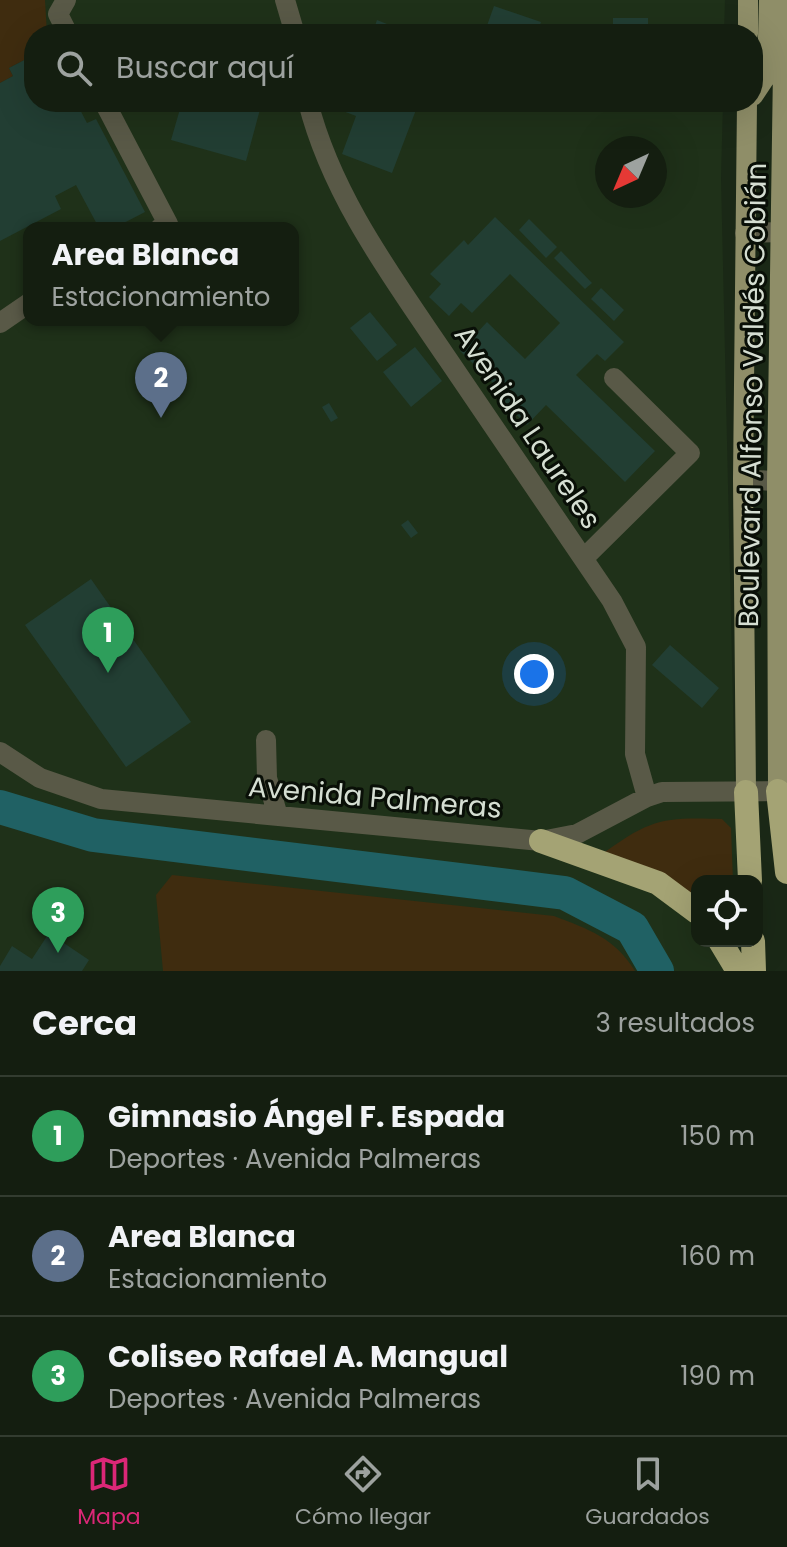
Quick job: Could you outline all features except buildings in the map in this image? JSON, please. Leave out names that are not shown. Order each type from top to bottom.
[{"type":"highway","points":[[782,791],[787,872]]},
{"type":"highway","points":[[746,792],[750,875]]},
{"type":"highway","points":[[541,841],[658,883],[691,908]]},
{"type":"highway","points":[[724,947],[738,971]]},
{"type":"highway","points":[[753,947],[754,971]]},
{"type":"main road","points":[[748,0],[748,24]]},
{"type":"main road","points":[[763,81],[767,75],[769,0]]},
{"type":"main road","name":"Boulevard Alfonso Valdés Cobián","points":[[782,791],[784,0]]},
{"type":"main road","name":"Boulevard Alfonso Valdés Cobián","points":[[746,792],[743,479],[749,112]]},
{"type":"street","points":[[63,24],[58,14],[66,0]]},
{"type":"street","points":[[285,0],[292,24]]},
{"type":"street","points":[[109,112],[167,222]]},
{"type":"street","name":"Avenida Laureles","points":[[311,112],[329,164],[362,229],[584,558],[612,601],[636,647],[635,754],[647,797]]},
{"type":"street","points":[[745,233],[785,232]]},
{"type":"street","points":[[0,323],[23,307]]},
{"type":"street","points":[[584,558],[690,453],[614,378]]},
{"type":"street","points":[[743,479],[782,481]]},
{"type":"street","points":[[266,740],[267,778],[278,816]]},
{"type":"street","name":"Avenida Palmeras","points":[[0,752],[40,778],[101,799],[541,841],[577,834],[662,792],[782,791]]},
{"type":"shaded area","points":[[0,0],[725,0],[724,24],[24,24],[24,112],[723,112],[721,178],[737,875],[691,875],[691,947],[739,947],[740,971],[0,971]]},
{"type":"shaded area","points":[[0,0],[45,0],[46,24],[24,24],[24,60],[9,68],[13,76],[0,83]]},
{"type":"shaded area","points":[[685,819],[722,819],[731,828],[733,875],[691,875],[691,900],[601,855],[645,827]]},
{"type":"shaded area","points":[[172,875],[554,916],[589,930],[610,943],[635,971],[163,971],[156,895]]},
{"type":"waterway","points":[[0,807],[93,835],[565,893],[632,928],[657,971]]},
{"type":"place","name":"Area Blanca","points":[[161,418]]},
{"type":"place","name":"Gimnasio Ángel F. Espada","points":[[108,673]]},
{"type":"place","name":"Coliseo Rafael A. Mangual","points":[[58,953]]}]
